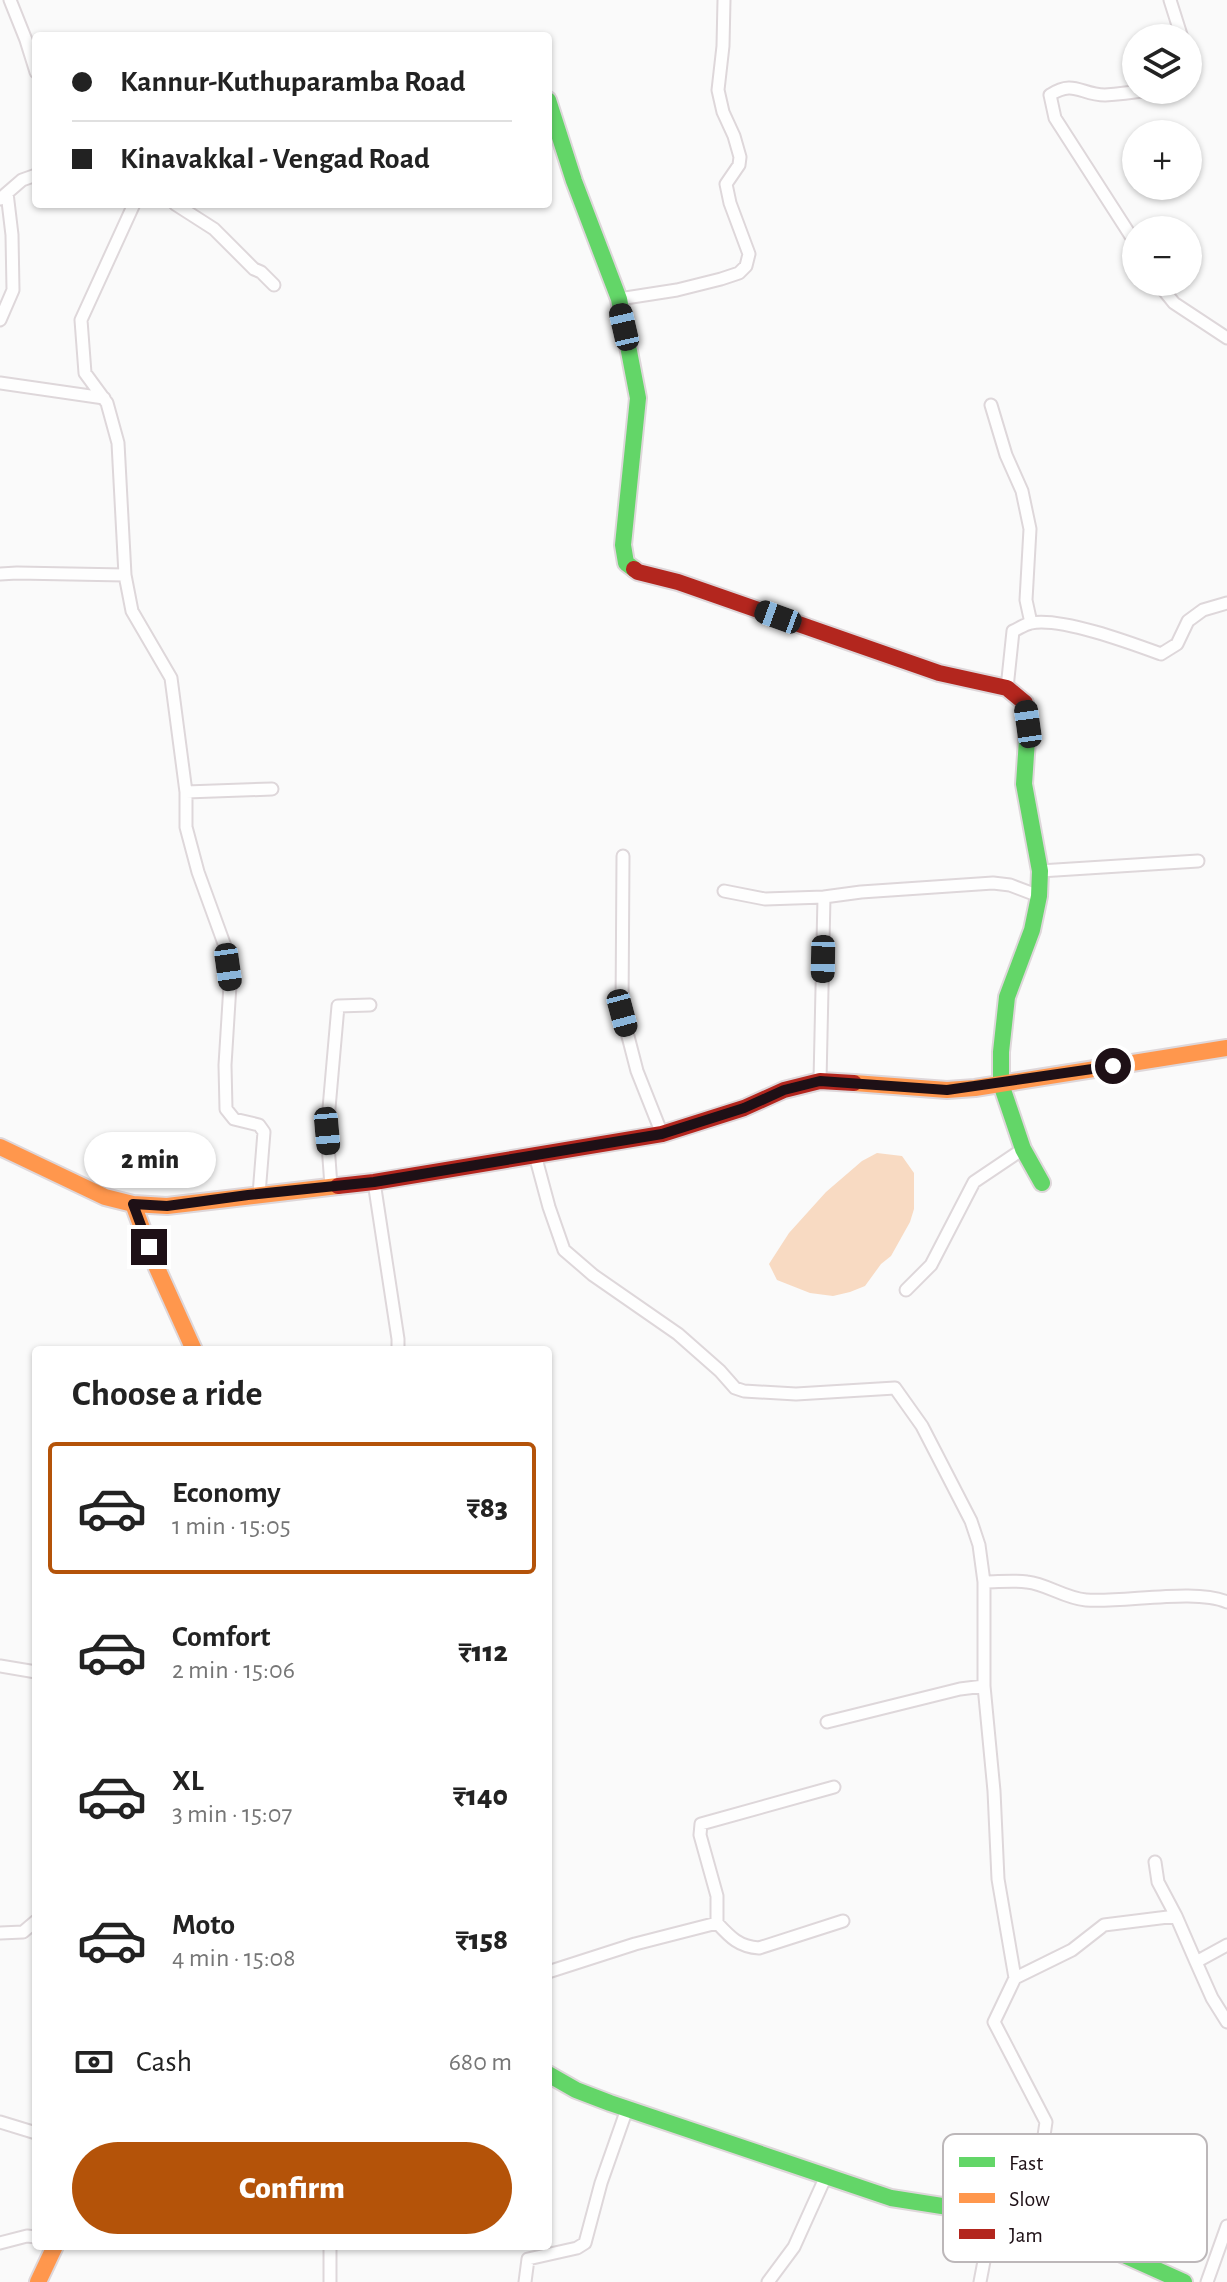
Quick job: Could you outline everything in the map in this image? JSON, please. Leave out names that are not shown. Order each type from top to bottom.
[{"type":"main road","points":[[552,112],[574,181],[619,299],[638,398],[623,545],[626,563],[638,572],[678,582],[939,673],[1007,688],[1025,703],[1028,724],[1024,784],[1040,871],[1039,896],[1032,930],[1007,997],[1001,1084],[1023,1149],[1042,1183]]},
{"type":"main road","points":[[0,1147],[105,1197],[133,1204],[167,1206],[374,1182],[662,1134],[744,1108],[784,1090],[820,1081],[947,1090],[1227,1048]]},
{"type":"main road","points":[[133,1204],[157,1268],[192,1346]]},
{"type":"main road","points":[[552,2076],[576,2090],[627,2109],[891,2198],[943,2206]]},
{"type":"main road","points":[[38,2282],[53,2250]]},
{"type":"main road","points":[[1139,2262],[1184,2282]]},
{"type":"street","points":[[10,0],[32,59]]},
{"type":"street","points":[[619,299],[721,279],[739,273],[746,266],[749,254],[726,184],[739,165],[740,157],[718,90],[724,0]]},
{"type":"street","points":[[1170,0],[1178,24]]},
{"type":"street","points":[[1122,93],[1101,95],[1073,87],[1059,89],[1050,95],[1055,118],[1122,222]]},
{"type":"street","points":[[0,320],[13,290],[12,235],[4,196],[22,180],[32,176]]},
{"type":"street","points":[[132,208],[81,320],[85,373],[107,403],[118,443],[125,575],[132,611],[171,678],[186,792],[186,827],[226,949],[230,985],[225,1065],[226,1109],[234,1119],[259,1125],[264,1132],[259,1194]]},
{"type":"street","points":[[181,208],[214,229],[274,285]]},
{"type":"street","points":[[1168,296],[1227,338]]},
{"type":"street","points":[[0,383],[104,398]]},
{"type":"street","points":[[991,405],[1006,455],[1022,491],[1030,529],[1026,600],[1031,623]]},
{"type":"street","points":[[0,574],[125,575]]},
{"type":"street","points":[[1007,688],[1013,631],[1031,623],[1059,624],[1161,654],[1177,644],[1188,621],[1203,610],[1227,603]]},
{"type":"street","points":[[186,792],[272,789]]},
{"type":"street","points":[[623,856],[622,1013],[637,1071],[662,1134]]},
{"type":"street","points":[[1040,871],[1198,861]]},
{"type":"street","points":[[724,891],[765,899],[993,883],[1010,885],[1039,896]]},
{"type":"street","points":[[820,1081],[824,897]]},
{"type":"street","points":[[331,1186],[327,1131],[338,1006],[370,1005]]},
{"type":"street","points":[[906,1290],[931,1265],[974,1182],[1023,1149]]},
{"type":"street","points":[[535,1155],[564,1250],[593,1275],[678,1334],[735,1388],[796,1394],[895,1388],[922,1426],[971,1521],[979,1545],[984,1582],[984,1686],[998,1879],[1015,1978],[994,2022],[1046,2122],[1044,2134]]},
{"type":"street","points":[[374,1182],[398,1346]]},
{"type":"street","points":[[984,1582],[1029,1582],[1063,1596],[1085,1600],[1190,1597],[1218,1598],[1227,1602]]},
{"type":"street","points":[[0,1666],[32,1671]]},
{"type":"street","points":[[827,1722],[960,1689],[984,1686]]},
{"type":"street","points":[[834,1787],[701,1824],[700,1835],[717,1896],[717,1923],[735,1942],[749,1948],[759,1948],[843,1921]]},
{"type":"street","points":[[1155,1862],[1158,1882],[1212,1998],[1227,2022]]},
{"type":"street","points":[[1015,1978],[1072,1950],[1104,1925],[1176,1916]]},
{"type":"street","points":[[552,1971],[635,1944],[717,1923]]},
{"type":"street","points":[[0,1933],[23,1932],[32,1924]]},
{"type":"street","points":[[1196,1962],[1227,1945]]},
{"type":"street","points":[[525,2282],[528,2259],[577,2248],[585,2243],[601,2183],[627,2109]]},
{"type":"street","points":[[0,2122],[32,2132]]},
{"type":"street","points":[[768,2282],[794,2247],[826,2176]]},
{"type":"street","points":[[1207,2282],[1227,2226]]},
{"type":"street","points":[[0,2243],[32,2237]]},
{"type":"street","points":[[330,2250],[330,2282]]},
{"type":"street","points":[[980,2282],[984,2262]]},
{"type":"shaded area","points":[[877,1153],[902,1156],[914,1173],[914,1209],[891,1256],[865,1286],[833,1296],[810,1293],[777,1280],[769,1264],[789,1233],[826,1192],[862,1161]]},
{"type":"traffic: fast","points":[[552,112],[574,181],[619,299],[638,398],[623,545],[626,563],[634,569]]},
{"type":"traffic: fast","points":[[1028,725],[1024,784],[1040,871],[1039,896],[1032,930],[1007,997],[1001,1084],[1023,1149],[1042,1183]]},
{"type":"traffic: fast","points":[[552,2076],[576,2090],[610,2103],[891,2198],[943,2206]]},
{"type":"traffic: fast","points":[[1139,2262],[1184,2282]]},
{"type":"traffic: slow","points":[[854,1083],[947,1090],[975,1088],[1227,1048]]},
{"type":"traffic: slow","points":[[0,1147],[105,1197],[133,1204],[167,1206],[338,1186]]},
{"type":"traffic: slow","points":[[133,1204],[157,1268],[192,1346]]},
{"type":"traffic: slow","points":[[38,2282],[53,2250]]},
{"type":"traffic: jam","points":[[634,569],[939,673],[1007,688],[1025,703],[1028,725]]},
{"type":"traffic: jam","points":[[338,1186],[662,1134],[744,1108],[784,1090],[820,1081],[854,1083]]},
{"type":"route","points":[[149,1247],[133,1204],[167,1206],[374,1182],[662,1134],[744,1108],[784,1090],[820,1081],[947,1090],[1113,1066]]}]
